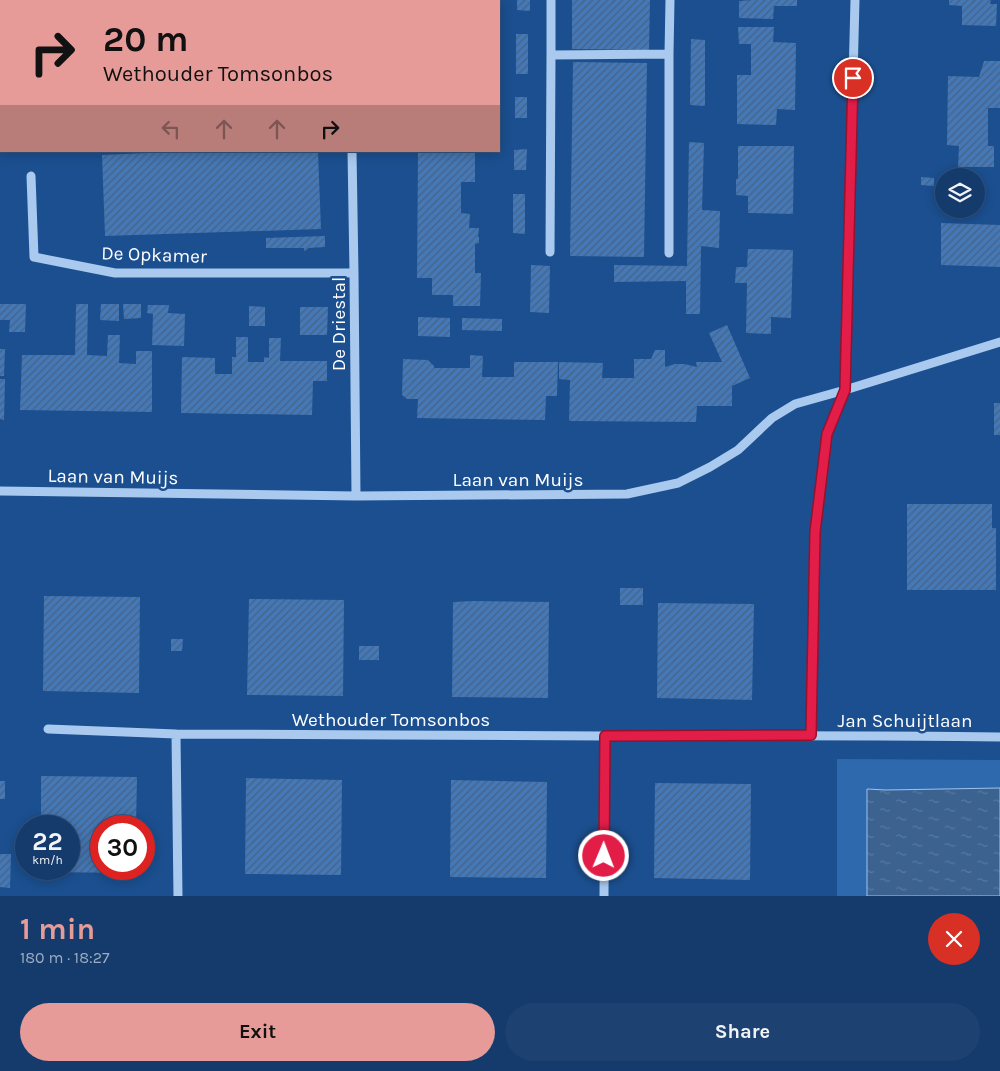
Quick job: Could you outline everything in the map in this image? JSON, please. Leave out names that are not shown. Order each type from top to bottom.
[{"type":"street","points":[[550,252],[551,0]]},
{"type":"street","points":[[669,253],[670,0]]},
{"type":"street","points":[[811,735],[815,532],[827,434],[845,390],[855,0]]},
{"type":"street","points":[[551,55],[669,54]]},
{"type":"street","name":"De Driestal","points":[[352,152],[356,496]]},
{"type":"street","name":"De Opkamer","points":[[31,176],[34,257],[115,273],[354,273]]},
{"type":"street","name":"Laan van Muijs","points":[[0,491],[356,496],[627,494],[678,482],[710,468],[738,450],[772,418],[795,404],[1000,342]]},
{"type":"street","name":"Wethouder Tomsonbos","points":[[48,729],[176,734],[811,735]]},
{"type":"street","points":[[176,734],[178,896]]},
{"type":"street","name":"Jan Schuijtlaan","points":[[811,735],[1000,737]]},
{"type":"street","points":[[604,896],[605,736]]},
{"type":"shaded area","points":[[837,759],[1000,760],[1000,788],[868,789],[867,896],[837,896]]},
{"type":"water","points":[[1000,788],[1000,896],[867,896],[867,789]]},
{"type":"building","points":[[517,0],[530,0],[530,11],[517,10]]},
{"type":"building","points":[[572,0],[650,0],[649,50],[572,49]]},
{"type":"building","points":[[797,0],[797,6],[774,6],[773,19],[739,18],[739,1]]},
{"type":"building","points":[[949,0],[991,0],[990,4],[997,4],[996,26],[962,25],[962,6],[949,5]]},
{"type":"building","points":[[738,27],[774,27],[773,42],[796,43],[795,110],[777,109],[776,125],[737,124],[737,75],[751,75],[751,44],[739,44]]},
{"type":"building","points":[[516,34],[528,34],[528,74],[516,74]]},
{"type":"building","points":[[691,39],[705,40],[705,106],[690,105]]},
{"type":"building","points":[[984,61],[1000,61],[1000,108],[988,108],[988,146],[994,146],[994,167],[958,167],[959,146],[947,145],[948,76],[979,77]]},
{"type":"building","points":[[573,62],[647,63],[644,257],[570,256]]},
{"type":"building","points":[[515,97],[527,97],[527,118],[515,118]]},
{"type":"building","points":[[689,142],[704,143],[702,210],[720,211],[719,248],[701,246],[700,314],[686,314],[686,281],[614,282],[614,265],[687,266]]},
{"type":"building","points":[[738,146],[794,146],[793,214],[748,213],[748,196],[736,195]]},
{"type":"building","points":[[527,149],[526,170],[514,170],[514,150]]},
{"type":"building","points":[[171,152],[318,152],[321,229],[105,236],[102,155]]},
{"type":"building","points":[[418,152],[475,152],[475,182],[461,182],[461,213],[470,214],[469,228],[479,228],[479,243],[475,244],[475,273],[481,273],[480,306],[453,306],[453,295],[432,295],[432,278],[417,278]]},
{"type":"building","points":[[921,177],[934,178],[934,186],[921,185]]},
{"type":"building","points":[[513,194],[525,194],[525,234],[513,233]]},
{"type":"building","points":[[941,223],[1000,225],[1000,267],[941,265]]},
{"type":"building","points":[[325,236],[325,247],[309,248],[304,251],[304,248],[266,248],[266,238]]},
{"type":"building","points":[[748,249],[793,250],[791,318],[771,317],[771,334],[746,333],[747,283],[735,283],[736,267],[747,267]]},
{"type":"building","points":[[531,265],[550,266],[549,313],[530,312]]},
{"type":"building","points":[[0,304],[26,304],[25,332],[9,332],[10,320],[0,320]]},
{"type":"building","points":[[76,304],[88,304],[87,355],[107,356],[108,335],[120,335],[119,363],[136,364],[136,351],[152,351],[152,412],[20,410],[22,355],[75,355]]},
{"type":"building","points":[[101,304],[119,304],[119,321],[100,320]]},
{"type":"building","points":[[123,304],[141,304],[141,318],[124,319]]},
{"type":"building","points":[[148,305],[169,305],[168,313],[185,314],[184,346],[152,345],[153,314],[147,313]]},
{"type":"building","points":[[249,306],[265,307],[265,326],[249,326]]},
{"type":"building","points":[[300,307],[328,307],[327,335],[300,335]]},
{"type":"building","points":[[418,317],[450,318],[450,337],[418,336]]},
{"type":"building","points":[[462,318],[502,319],[502,331],[462,330]]},
{"type":"building","points":[[727,325],[750,378],[732,386],[732,406],[697,406],[696,422],[569,421],[570,380],[559,379],[559,362],[603,363],[602,378],[634,378],[634,359],[651,359],[655,350],[665,350],[665,367],[684,364],[697,367],[696,362],[722,362],[709,333]]},
{"type":"building","points":[[236,337],[248,337],[248,362],[264,362],[264,357],[269,358],[269,338],[281,338],[280,361],[327,361],[327,381],[313,381],[312,415],[181,413],[182,357],[215,358],[215,374],[232,374],[232,357],[236,357]]},
{"type":"building","points":[[0,349],[5,349],[4,376],[0,376]]},
{"type":"building","points":[[470,355],[483,356],[482,377],[514,377],[514,362],[558,362],[557,396],[546,396],[545,420],[417,418],[418,399],[407,399],[402,395],[403,359],[428,360],[434,368],[470,368]]},
{"type":"building","points":[[0,379],[5,379],[4,420],[0,419]]},
{"type":"building","points":[[994,403],[1000,403],[1000,435],[994,435]]},
{"type":"building","points":[[907,504],[992,504],[992,528],[996,528],[996,590],[907,590]]},
{"type":"building","points":[[620,588],[643,588],[643,605],[620,605]]},
{"type":"building","points":[[44,596],[140,597],[139,693],[43,691]]},
{"type":"building","points":[[249,599],[344,600],[343,696],[247,695]]},
{"type":"building","points":[[453,602],[549,602],[548,698],[452,697]]},
{"type":"building","points":[[658,603],[754,604],[752,700],[657,698]]},
{"type":"building","points":[[171,639],[183,639],[182,651],[171,651]]},
{"type":"building","points":[[359,646],[379,646],[379,660],[359,660]]},
{"type":"building","points":[[41,776],[137,777],[136,815],[90,815],[90,873],[80,872],[80,815],[41,815]]},
{"type":"building","points":[[246,778],[342,780],[341,875],[245,874]]},
{"type":"building","points":[[451,780],[547,782],[546,878],[450,877]]},
{"type":"building","points":[[0,781],[5,781],[5,799],[0,799]]},
{"type":"building","points":[[655,783],[751,784],[750,880],[654,878]]},
{"type":"building","points":[[0,854],[11,854],[10,888],[0,887]]},
{"type":"route","points":[[604,856],[605,736],[811,735],[815,532],[827,434],[845,390],[853,78]]}]
